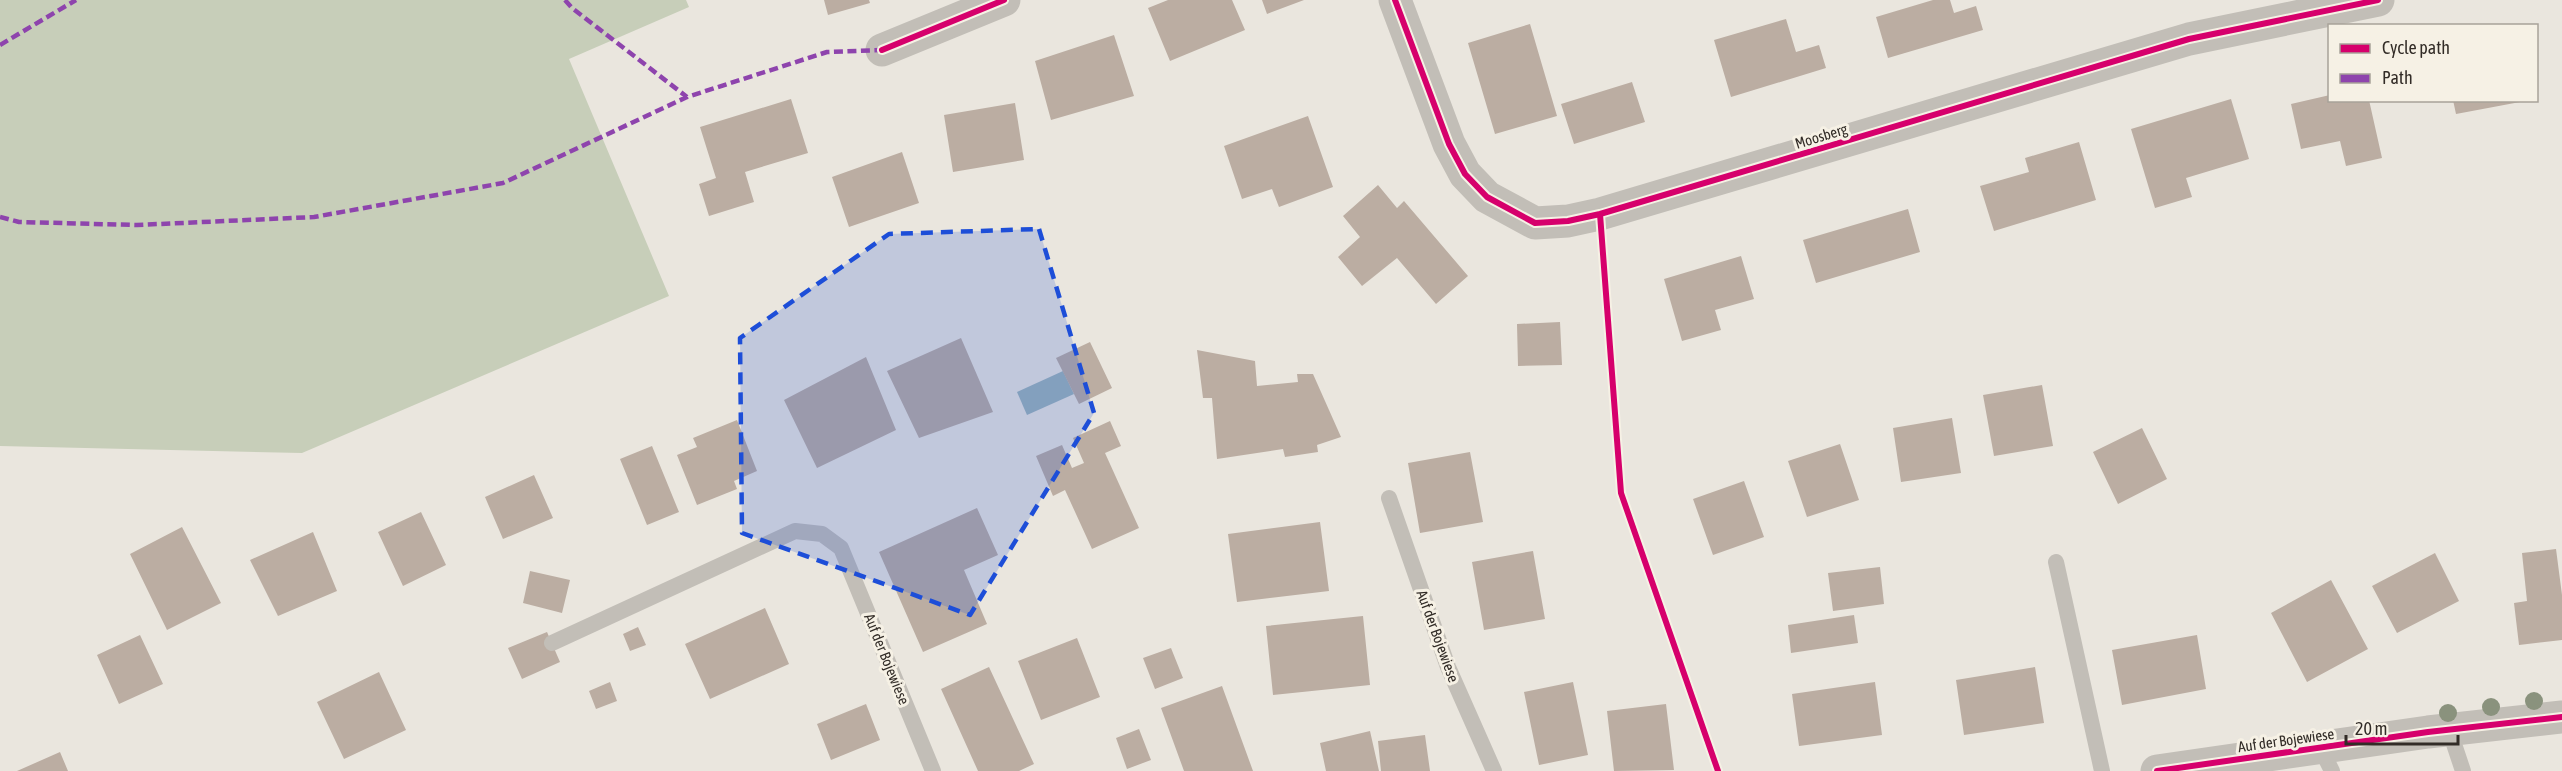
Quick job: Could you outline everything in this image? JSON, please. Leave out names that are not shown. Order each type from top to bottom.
[{"type":"street","points":[[882,50],[1004,0]]},
{"type":"street","name":"Moosberg","points":[[1395,0],[1449,144],[1465,174],[1486,197],[1535,223],[1568,221],[1600,214],[2189,39],[2378,0]]},
{"type":"street","name":"Auf der Bojewiese","points":[[2157,771],[2326,759],[2449,729],[2562,717]]},
{"type":"lane","name":"Auf der Bojewiese","points":[[1389,498],[1448,667],[1494,771]]},
{"type":"lane","name":"Auf der Bojewiese","points":[[552,643],[795,531],[822,534],[841,548],[933,771]]},
{"type":"lane","points":[[2056,562],[2102,771]]},
{"type":"lane","points":[[2449,729],[2463,771]]},
{"type":"highlighted area","points":[[1039,229],[1094,413],[970,615],[742,533],[740,338],[889,234]]},
{"type":"green space","points":[[0,0],[686,0],[689,7],[569,59],[669,296],[302,453],[0,446]]},
{"type":"water","points":[[1063,371],[1074,394],[1027,415],[1017,392]]},
{"type":"building","points":[[824,0],[869,0],[870,3],[828,15]]},
{"type":"building","points":[[1168,0],[1232,0],[1245,30],[1170,61],[1148,8]]},
{"type":"building","points":[[1262,0],[1304,0],[1267,14]]},
{"type":"building","points":[[1933,0],[1950,0],[1954,13],[1976,6],[1983,30],[1888,58],[1876,17]]},
{"type":"building","points":[[1786,19],[1796,52],[1819,45],[1826,68],[1731,97],[1714,40]]},
{"type":"building","points":[[1530,24],[1557,116],[1495,134],[1468,43]]},
{"type":"building","points":[[1114,35],[1134,96],[1051,120],[1035,61]]},
{"type":"building","points":[[1632,82],[1645,122],[1574,144],[1561,104]]},
{"type":"building","points":[[2328,95],[2328,102],[2369,102],[2382,158],[2346,166],[2340,141],[2301,149],[2291,104]]},
{"type":"building","points":[[791,99],[808,153],[745,172],[754,202],[709,216],[699,184],[716,178],[700,127]]},
{"type":"building","points":[[2231,99],[2249,159],[2186,178],[2192,197],[2155,208],[2131,129]]},
{"type":"building","points":[[2453,102],[2520,102],[2456,114]]},
{"type":"building","points":[[1015,103],[1024,160],[953,172],[944,115]]},
{"type":"building","points":[[1308,116],[1333,187],[1279,207],[1272,189],[1242,199],[1224,146]]},
{"type":"building","points":[[2079,142],[2096,200],[1994,231],[1980,186],[2029,172],[2025,158]]},
{"type":"building","points":[[902,152],[919,203],[849,227],[832,177]]},
{"type":"building","points":[[1378,185],[1397,208],[1404,201],[1468,276],[1436,304],[1397,258],[1362,286],[1338,257],[1360,237],[1343,216]]},
{"type":"building","points":[[1908,209],[1920,252],[1816,283],[1803,240]]},
{"type":"building","points":[[1741,256],[1754,299],[1715,310],[1721,330],[1682,341],[1664,279]]},
{"type":"building","points":[[1560,322],[1562,365],[1518,366],[1517,324]]},
{"type":"building","points":[[961,338],[993,412],[919,438],[887,371]]},
{"type":"building","points":[[1090,342],[1112,388],[1079,404],[1056,358]]},
{"type":"building","points":[[1197,350],[1255,361],[1257,386],[1298,382],[1297,374],[1313,374],[1341,437],[1317,445],[1318,452],[1285,457],[1283,449],[1217,459],[1212,398],[1203,398]]},
{"type":"building","points":[[866,357],[896,430],[817,468],[784,400]]},
{"type":"building","points":[[2042,385],[2053,446],[1994,456],[1983,395]]},
{"type":"building","points":[[1952,418],[1961,473],[1901,482],[1893,428]]},
{"type":"building","points":[[737,420],[757,471],[734,481],[737,489],[697,505],[677,455],[697,447],[693,438]]},
{"type":"building","points":[[1110,421],[1121,446],[1105,453],[1139,528],[1092,549],[1065,490],[1053,496],[1036,456],[1062,445],[1072,468],[1084,463],[1073,438]]},
{"type":"building","points":[[2142,428],[2167,479],[2118,504],[2093,452]]},
{"type":"building","points":[[1840,444],[1859,500],[1807,517],[1788,461]]},
{"type":"building","points":[[652,446],[679,512],[647,525],[620,459]]},
{"type":"building","points":[[1470,452],[1483,522],[1420,533],[1408,463]]},
{"type":"building","points":[[534,475],[553,518],[503,539],[485,497]]},
{"type":"building","points":[[1744,481],[1764,537],[1713,555],[1693,499]]},
{"type":"building","points":[[977,508],[998,555],[964,570],[987,624],[923,652],[879,552]]},
{"type":"building","points":[[421,512],[446,565],[403,586],[378,532]]},
{"type":"building","points":[[1320,522],[1329,591],[1237,602],[1228,534]]},
{"type":"building","points":[[182,527],[221,603],[167,630],[130,554]]},
{"type":"building","points":[[313,532],[337,591],[278,616],[250,560]]},
{"type":"building","points":[[2556,549],[2562,595],[2562,640],[2519,645],[2514,603],[2527,601],[2522,553]]},
{"type":"building","points":[[1533,551],[1545,619],[1484,630],[1472,562]]},
{"type":"building","points":[[2435,553],[2459,601],[2397,633],[2372,586]]},
{"type":"building","points":[[1880,567],[1884,604],[1833,611],[1828,573]]},
{"type":"building","points":[[530,571],[570,580],[562,613],[523,603]]},
{"type":"building","points":[[2331,580],[2368,649],[2307,682],[2271,613]]},
{"type":"building","points":[[765,608],[789,664],[710,699],[685,644]]},
{"type":"building","points":[[1854,615],[1858,643],[1791,653],[1788,625]]},
{"type":"building","points":[[1363,616],[1370,685],[1273,695],[1266,626]]},
{"type":"building","points":[[638,627],[646,645],[630,651],[623,634]]},
{"type":"building","points":[[547,632],[560,662],[522,679],[508,648]]},
{"type":"building","points":[[140,635],[163,684],[119,704],[97,655]]},
{"type":"building","points":[[2197,635],[2206,689],[2122,705],[2112,650]]},
{"type":"building","points":[[1077,638],[1100,697],[1041,720],[1018,661]]},
{"type":"building","points":[[1171,648],[1183,678],[1155,689],[1143,658]]},
{"type":"building","points":[[989,667],[1034,764],[1019,771],[978,771],[941,689]]},
{"type":"building","points":[[2035,667],[2044,723],[1964,735],[1956,680]]},
{"type":"building","points":[[379,672],[406,730],[344,759],[317,702]]},
{"type":"building","points":[[610,682],[617,701],[596,709],[589,691]]},
{"type":"building","points":[[1573,682],[1588,755],[1539,765],[1524,692]]},
{"type":"building","points":[[1875,682],[1882,735],[1799,746],[1792,694]]},
{"type":"building","points":[[1222,686],[1253,771],[1184,771],[1161,708]]},
{"type":"building","points":[[866,704],[880,740],[831,760],[817,724]]},
{"type":"building","points":[[1666,704],[1674,770],[1614,771],[1607,711]]},
{"type":"building","points":[[1139,729],[1151,760],[1127,769],[1116,738]]},
{"type":"building","points":[[1370,731],[1379,771],[1326,771],[1320,743]]},
{"type":"building","points":[[1425,735],[1430,771],[1381,771],[1378,741]]},
{"type":"building","points":[[60,752],[68,771],[17,771]]},
{"type":"marked path","points":[[0,45],[76,0]]},
{"type":"marked path","points":[[565,0],[572,8],[687,97]]},
{"type":"marked path","points":[[0,217],[19,222],[137,225],[314,217],[503,183],[687,97],[827,52],[882,50]]},
{"type":"cycle path","points":[[882,50],[1004,0]]},
{"type":"cycle path","points":[[1395,0],[1449,144],[1465,174],[1487,197],[1535,223],[1568,221],[1600,214],[2189,39],[2378,0]]},
{"type":"cycle path","points":[[1600,214],[1621,493],[1718,771]]},
{"type":"cycle path","points":[[2157,771],[2428,732],[2562,717]]}]
